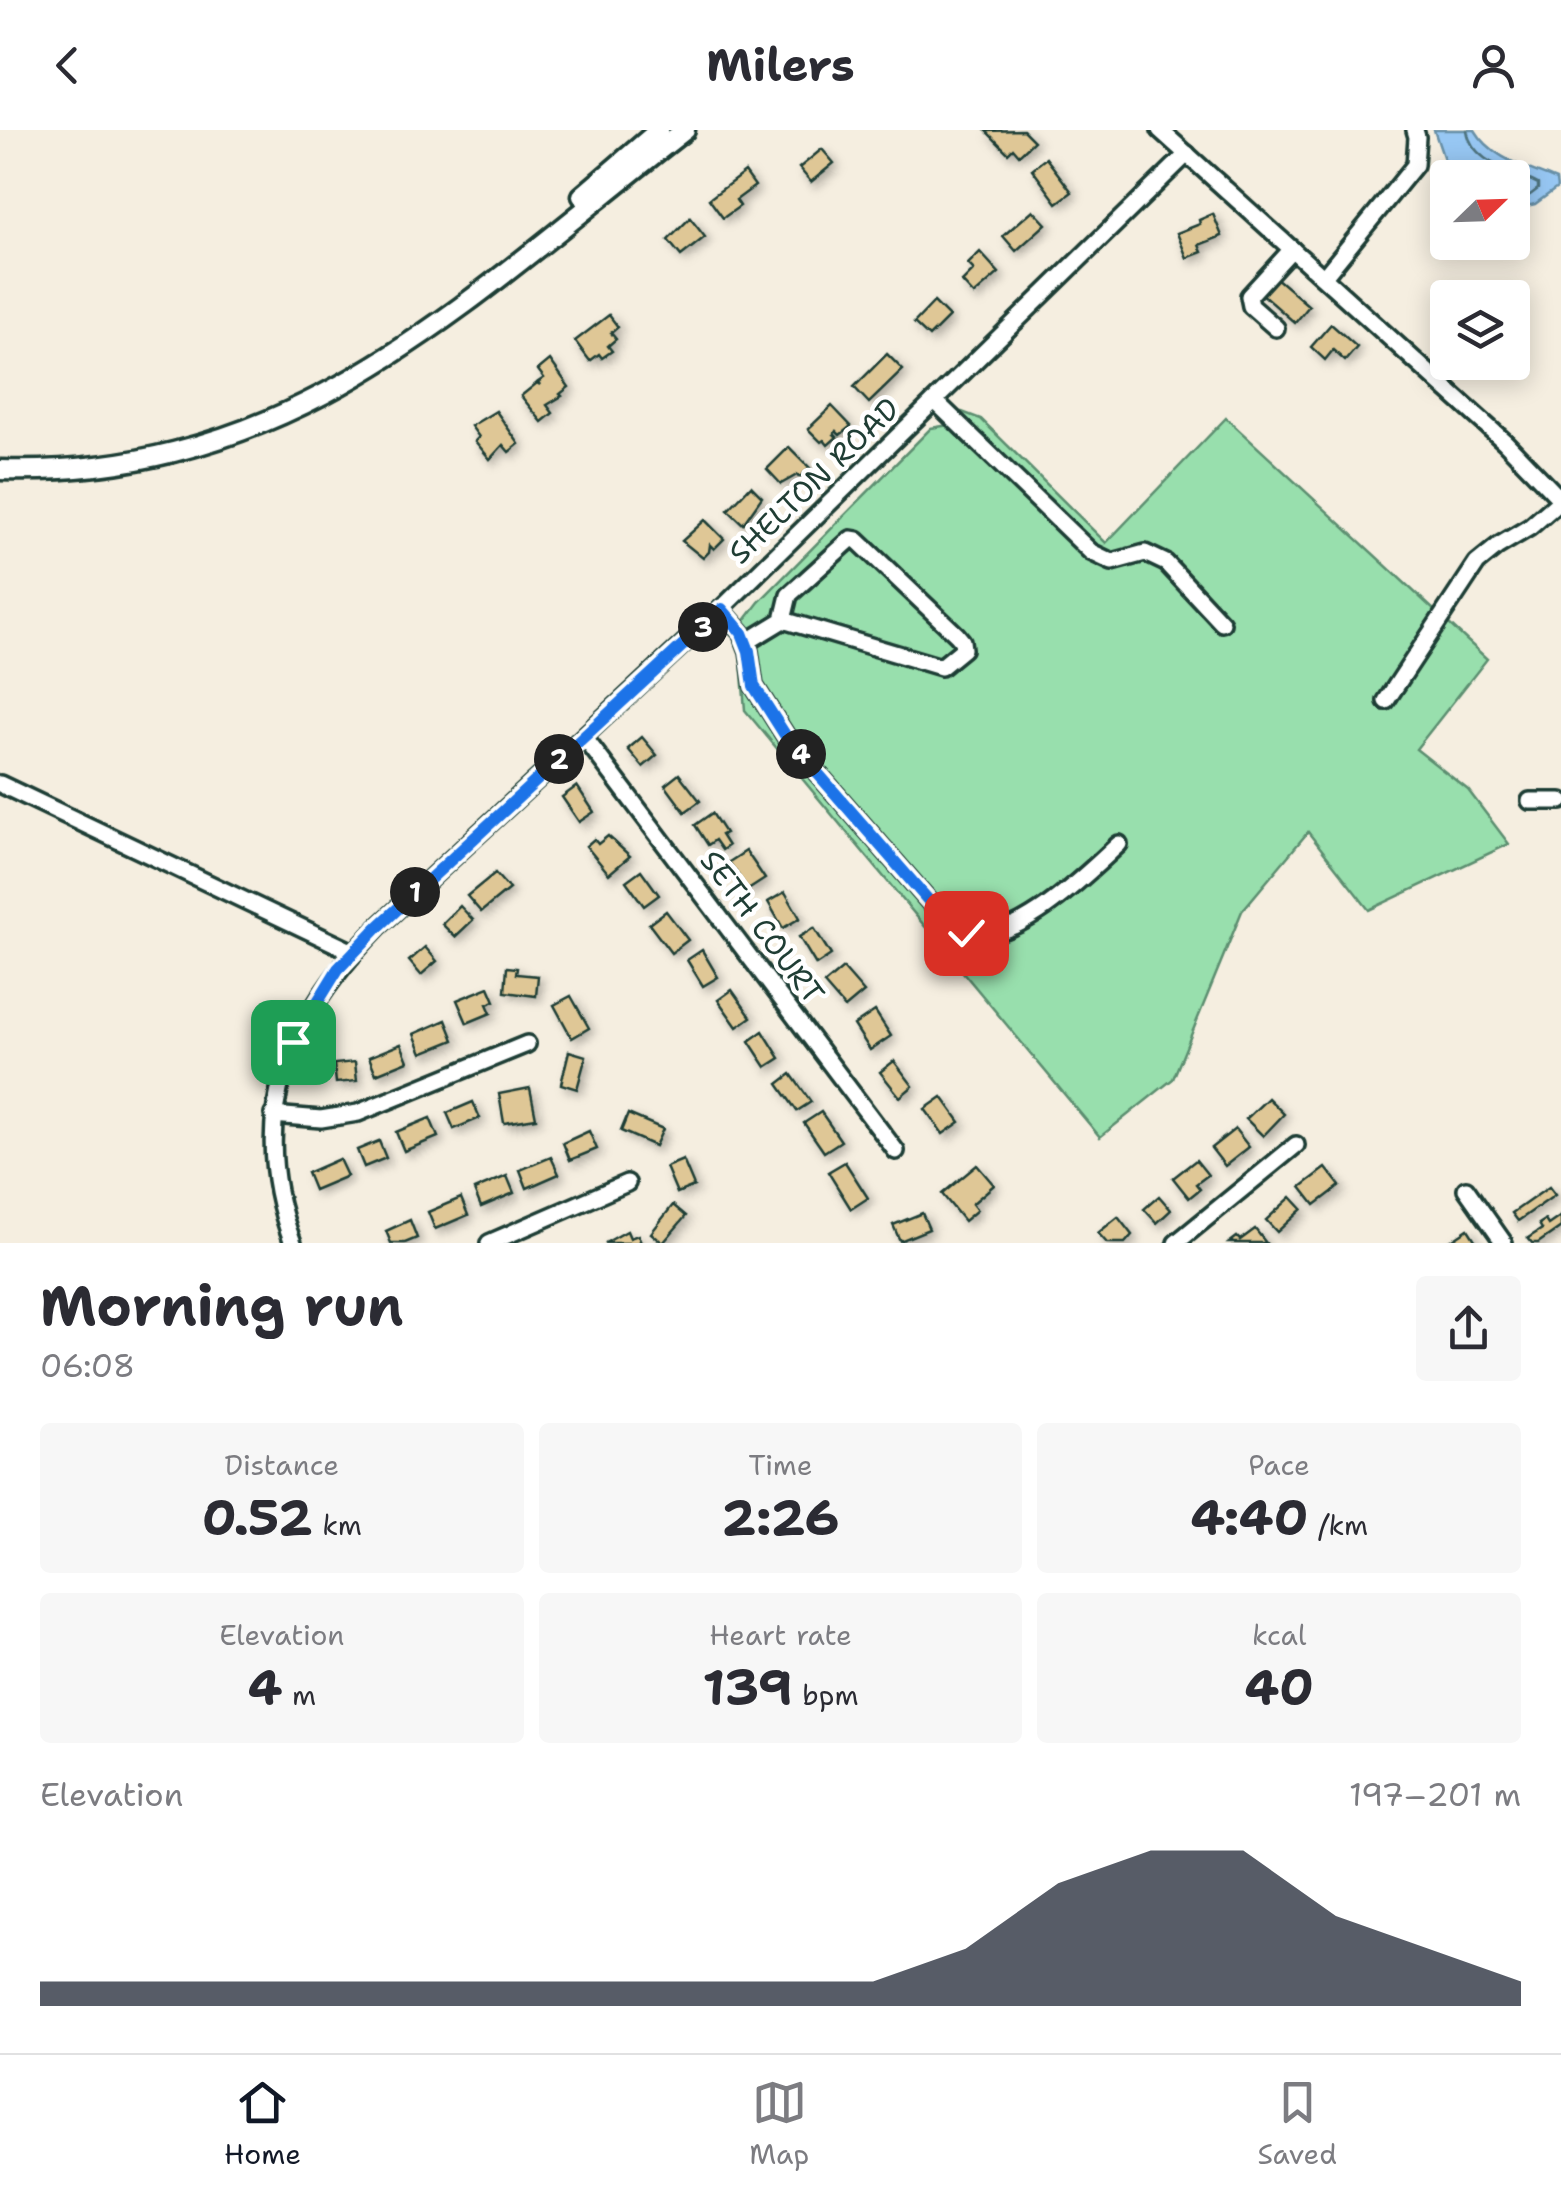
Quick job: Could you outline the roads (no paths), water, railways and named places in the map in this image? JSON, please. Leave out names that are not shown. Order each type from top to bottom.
[{"type":"main road","points":[[431,328],[491,271],[660,130]]},
{"type":"main road","points":[[0,470],[118,464],[213,442],[337,390],[386,361],[498,279],[685,130]]},
{"type":"street","points":[[1160,130],[1505,442],[1561,500],[1477,564],[1386,700]]},
{"type":"street","points":[[1324,277],[1416,165],[1414,130]]},
{"type":"street","name":"SHELTON ROAD","points":[[293,1243],[275,1184],[273,1116],[293,1042],[322,992],[353,952],[722,609],[1186,154]]},
{"type":"street","points":[[1276,328],[1251,306],[1249,296],[1292,249]]},
{"type":"street","points":[[935,401],[1091,552],[1112,562],[1145,554],[1166,563],[1222,623]]},
{"type":"street","points":[[746,642],[783,620],[790,595],[851,538],[957,635],[963,649],[941,667],[783,620]]},
{"type":"street","points":[[722,609],[746,642],[754,686],[787,738],[935,908],[958,928],[986,934],[1021,924],[1119,844]]},
{"type":"street","name":"SETH COURT","points":[[584,736],[896,1151]]},
{"type":"street","points":[[0,784],[353,952]]},
{"type":"street","points":[[1530,801],[1561,801]]},
{"type":"street","points":[[273,1116],[321,1118],[358,1113],[527,1044]]},
{"type":"street","points":[[1176,1243],[1296,1145]]},
{"type":"street","points":[[489,1243],[627,1183]]},
{"type":"street","points":[[1466,1188],[1504,1243]]},
{"type":"water","points":[[1434,130],[1475,130],[1491,148],[1510,160],[1444,160]]},
{"type":"water","points":[[1530,169],[1556,180],[1557,188],[1530,205]]}]
